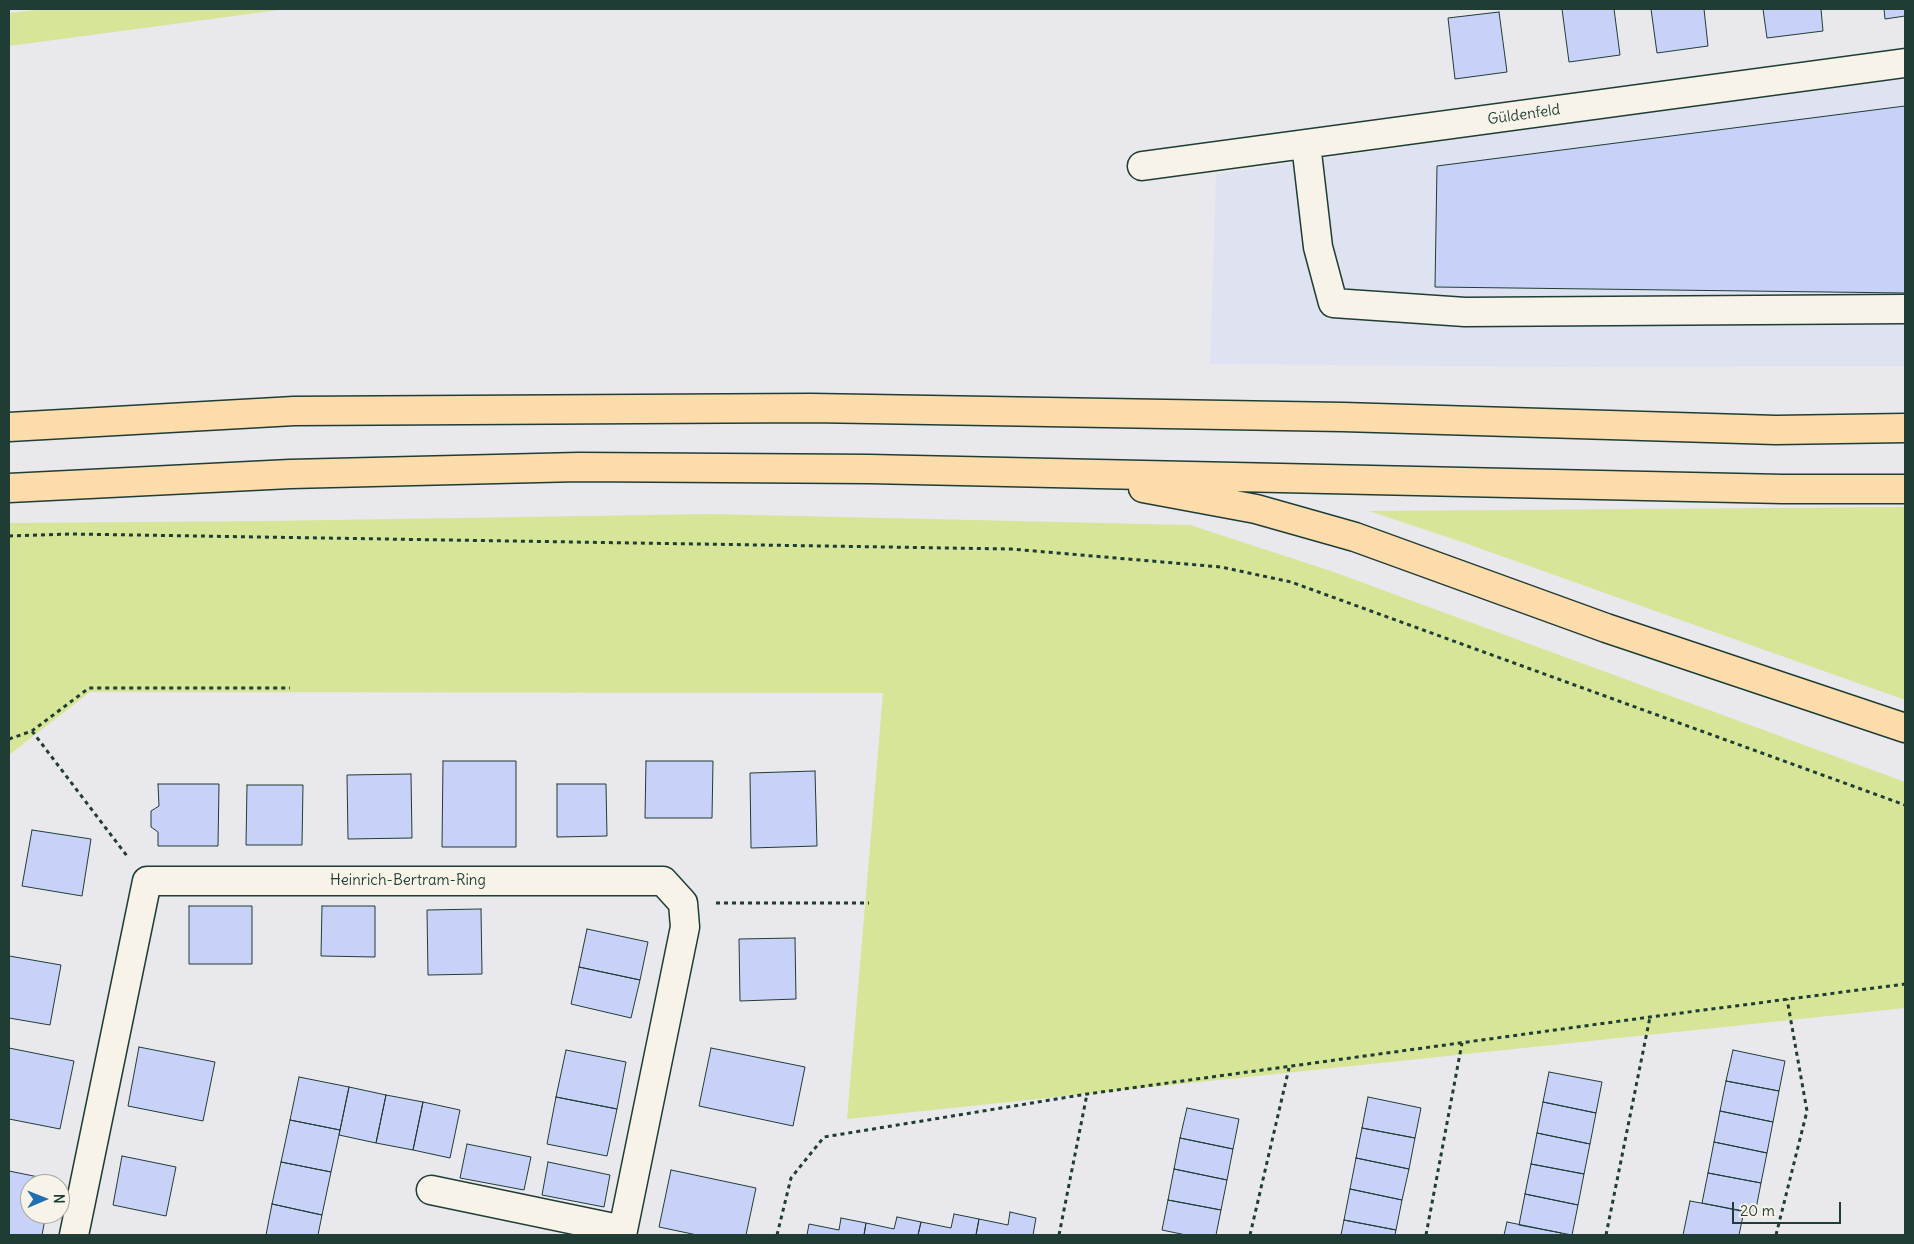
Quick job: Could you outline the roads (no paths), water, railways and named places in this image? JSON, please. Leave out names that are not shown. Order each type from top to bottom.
[{"type":"highway","points":[[9,427],[294,411],[811,408],[1343,417],[1776,430],[1905,428]]},
{"type":"highway","points":[[9,488],[290,474],[579,467],[878,469],[1763,489],[1905,489]]},
{"type":"highway","points":[[1063,473],[1256,510],[1355,537],[1606,628],[1905,728]]},
{"type":"street","name":"Güldenfeld","points":[[1142,166],[1905,63]]},
{"type":"street","points":[[1306,144],[1318,247],[1333,303],[1466,312],[1905,309]]},
{"type":"street","name":"Heinrich-Bertram-Ring","points":[[74,1235],[147,882],[663,881],[683,903],[685,927],[622,1233]]},
{"type":"street","points":[[431,1190],[622,1233]]}]
